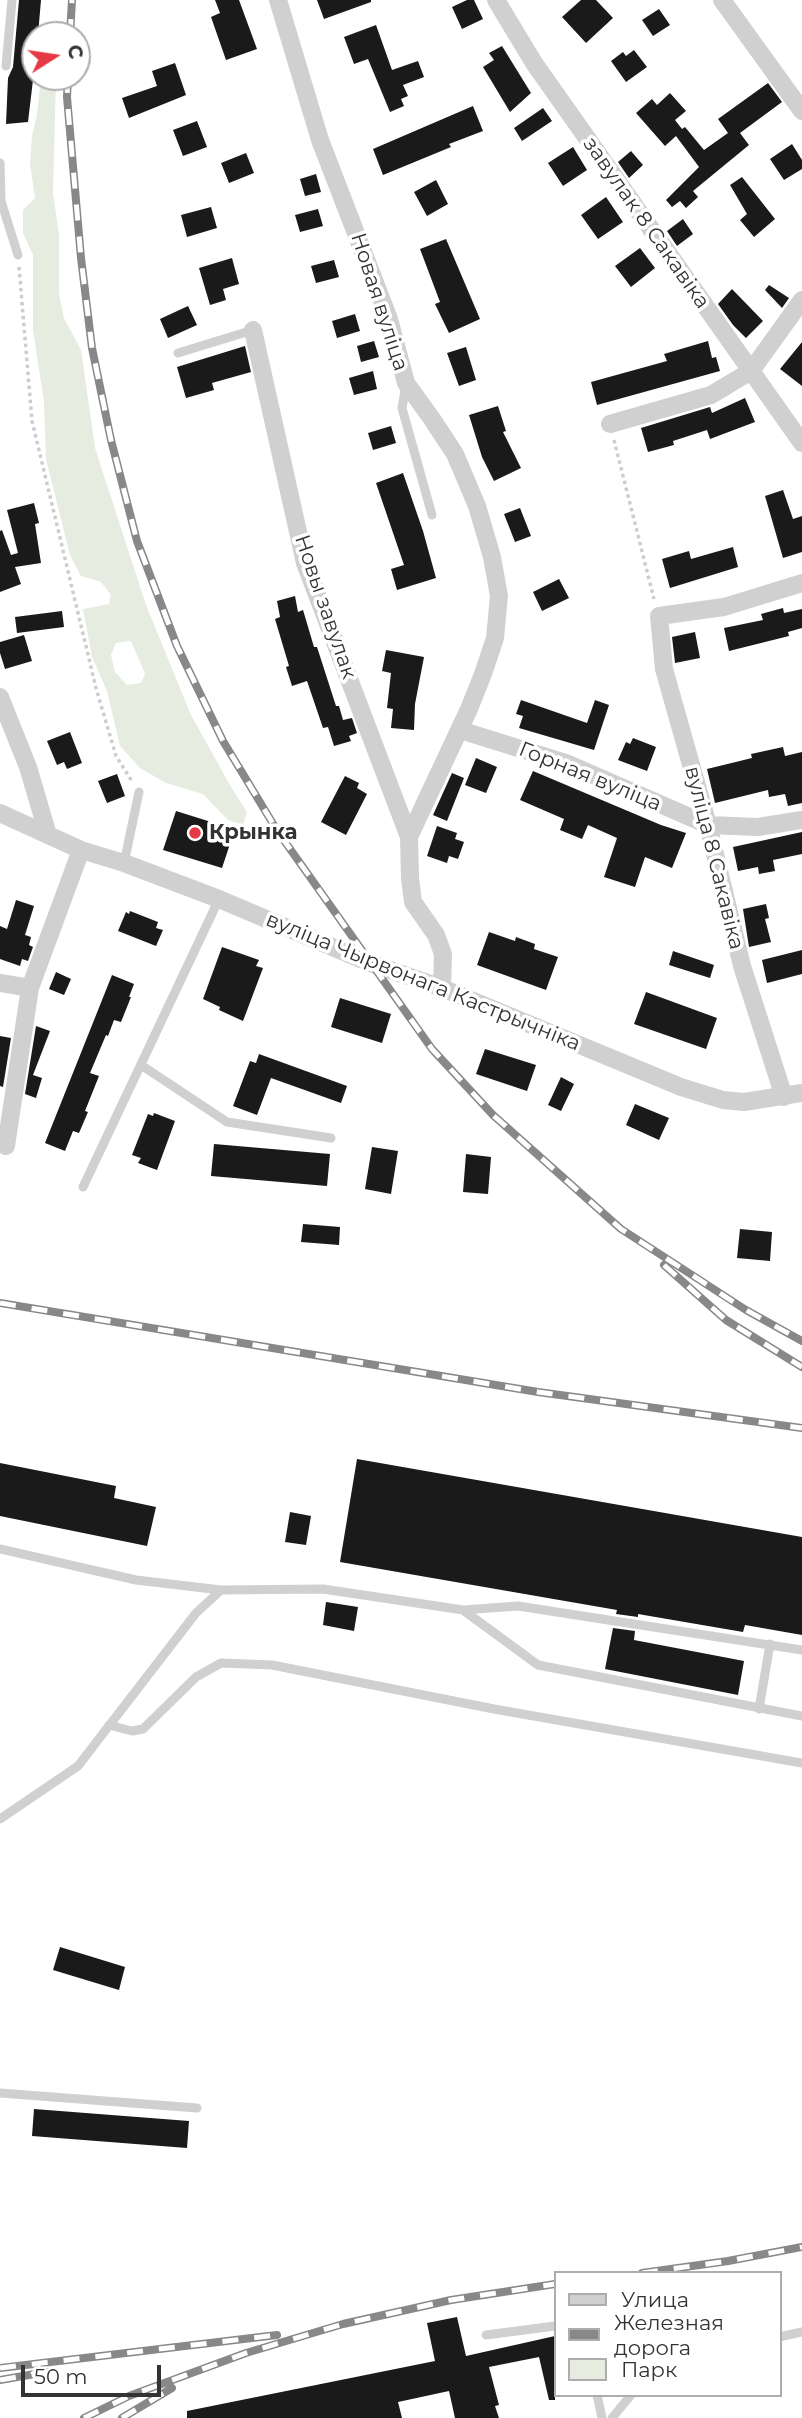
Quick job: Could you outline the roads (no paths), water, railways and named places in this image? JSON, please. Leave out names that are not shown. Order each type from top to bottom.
[{"type":"street","name":"Новая вуліца","points":[[278,0],[320,140],[389,319],[406,383],[455,454],[477,506],[495,570],[499,596],[495,638],[460,730],[409,837],[413,902],[436,936],[443,954],[442,988]]},
{"type":"street","name":"завулак 8 Сакавіка","points":[[496,0],[534,62],[802,443]]},
{"type":"street","points":[[722,0],[802,111]]},
{"type":"street","points":[[610,425],[711,395],[751,371],[802,300]]},
{"type":"street","name":"Новы завулак","points":[[253,330],[305,562],[409,837]]},
{"type":"street","name":"вуліца 8 Сакавіка","points":[[784,1097],[742,966],[708,825],[664,669],[659,616],[724,607],[802,583]]},
{"type":"street","points":[[0,697],[28,767],[48,835]]},
{"type":"street","name":"Горная вуліца","points":[[460,730],[566,763],[708,825],[758,827],[802,820]]},
{"type":"street","name":"вуліца Чырвонага Кастрычніка","points":[[0,813],[82,850],[124,863],[370,963],[442,988],[681,1087],[723,1100],[744,1102],[802,1093]]},
{"type":"street","points":[[6,1146],[30,988],[82,850]]},
{"type":"street","points":[[0,983],[30,988]]},
{"type":"lane","points":[[6,65],[12,0]]},
{"type":"lane","points":[[0,163],[1,201],[18,255]]},
{"type":"lane","points":[[178,353],[253,330]]},
{"type":"lane","points":[[406,383],[402,408],[432,515]]},
{"type":"lane","points":[[124,863],[139,792]]},
{"type":"lane","points":[[83,1187],[219,900]]},
{"type":"lane","points":[[141,1065],[227,1122],[331,1138]]},
{"type":"lane","points":[[0,1549],[136,1580],[220,1590],[323,1589],[463,1610],[518,1606],[802,1650]]},
{"type":"lane","points":[[0,1819],[78,1766],[196,1613],[220,1590]]},
{"type":"lane","points":[[463,1610],[538,1665],[802,1716]]},
{"type":"lane","points":[[759,1709],[770,1644]]},
{"type":"lane","points":[[109,1725],[131,1731],[143,1729],[196,1677],[221,1664],[272,1665],[494,1709],[802,1763]]},
{"type":"lane","points":[[0,2093],[197,2108]]},
{"type":"lane","points":[[486,2335],[554,2326]]},
{"type":"lane","points":[[781,2337],[802,2332]]},
{"type":"lane","points":[[597,2397],[602,2418]]},
{"type":"lane","points":[[612,2418],[629,2397]]},
{"type":"railway","points":[[71,21],[72,0]]},
{"type":"railway","points":[[67,91],[81,258],[92,348],[111,440],[137,541],[177,646],[223,741],[278,832],[432,1049],[493,1115],[621,1229],[746,1310],[802,1341]]},
{"type":"railway","points":[[664,1265],[726,1320],[802,1367]]},
{"type":"railway","points":[[0,1303],[538,1392],[802,1428]]},
{"type":"railway","points":[[656,2271],[802,2247]]},
{"type":"railway","points":[[84,2418],[129,2396],[246,2353],[343,2324],[451,2300],[554,2284]]},
{"type":"railway","points":[[0,2368],[277,2335]]},
{"type":"railway","points":[[0,2380],[46,2372]]},
{"type":"railway","points":[[122,2418],[172,2388]]},
{"type":"place","name":"Крынка","points":[[195,833]]}]
